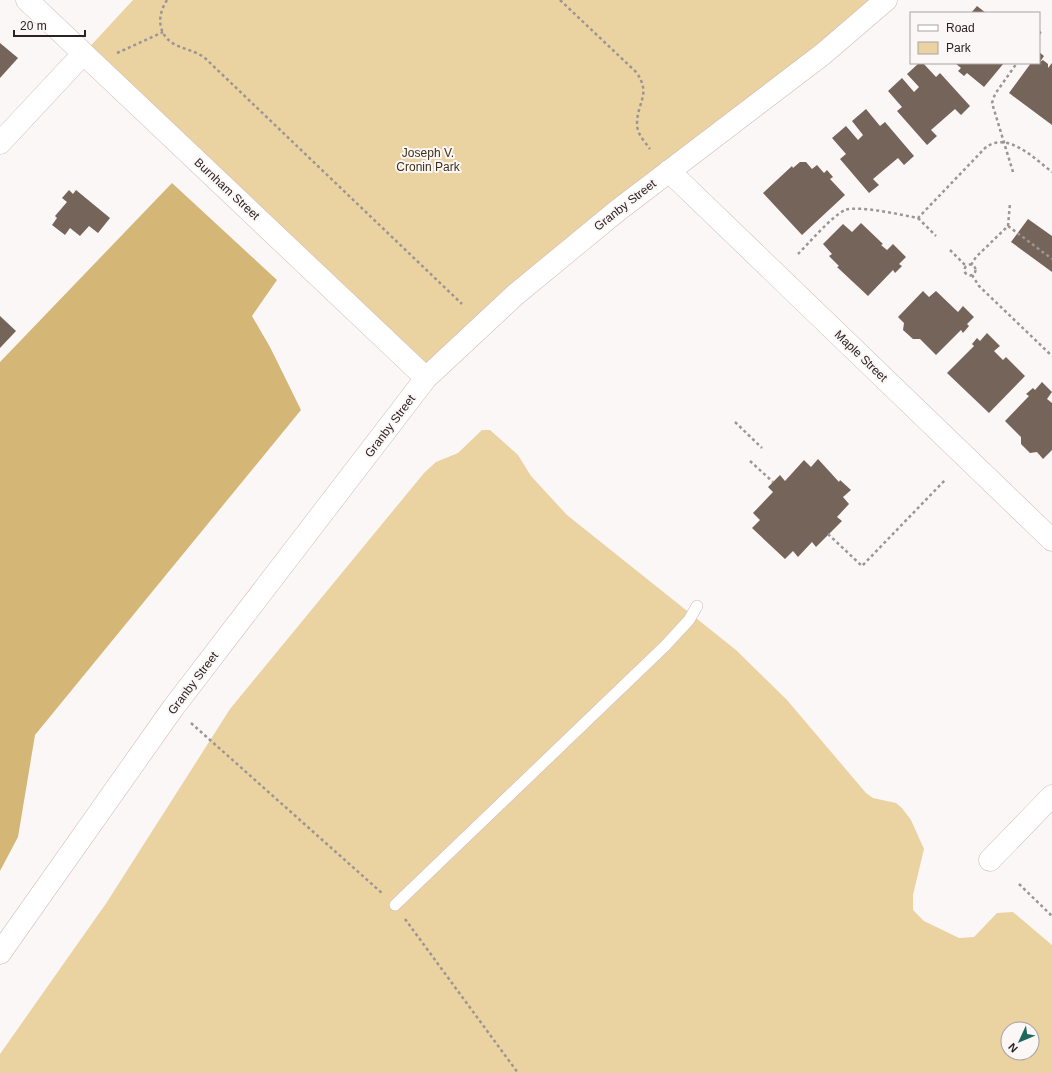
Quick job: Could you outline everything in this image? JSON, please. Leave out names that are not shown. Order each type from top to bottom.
[{"type":"main road","name":"Burnham Street","points":[[27,0],[426,378]]},
{"type":"main road","name":"Granby Street","points":[[0,953],[173,708],[426,378],[515,295],[617,211],[823,54],[886,0]]},
{"type":"main road","points":[[0,143],[83,54]]},
{"type":"main road","name":"Maple Street","points":[[669,172],[1052,540]]},
{"type":"main road","points":[[990,860],[1052,796]]},
{"type":"lane","points":[[395,905],[665,646],[689,620],[697,606]]},
{"type":"path","points":[[167,0],[160,17],[160,22],[163,32],[174,44],[202,56],[462,304]]},
{"type":"path","points":[[560,0],[636,72],[640,78],[644,91],[637,125],[639,132],[650,149]]},
{"type":"path","points":[[116,53],[163,32]]},
{"type":"path","points":[[1013,172],[992,103],[995,94],[1016,64]]},
{"type":"path","points":[[918,218],[985,148],[995,142],[1004,142],[1021,149],[1052,172]]},
{"type":"path","points":[[966,266],[971,265],[976,257],[1008,226],[1010,203]]},
{"type":"path","points":[[798,254],[845,210],[858,209],[918,218],[936,236]]},
{"type":"path","points":[[1008,226],[1052,259]]},
{"type":"path","points":[[950,250],[966,266]]},
{"type":"path","points":[[971,265],[975,270],[972,275]]},
{"type":"path","points":[[966,266],[964,270],[966,274],[972,275],[979,286],[1052,356]]},
{"type":"path","points":[[735,422],[762,448]]},
{"type":"path","points":[[750,461],[773,482]]},
{"type":"path","points":[[828,534],[862,566],[946,479]]},
{"type":"path","points":[[173,708],[395,905],[518,1073]]},
{"type":"path","points":[[1019,884],[1052,916]]},
{"type":"green space","name":"Joseph V. Cronin Park","points":[[133,0],[886,0],[426,378],[83,54]]},
{"type":"green space","points":[[482,430],[490,430],[518,455],[531,476],[567,515],[736,650],[787,700],[866,793],[873,798],[896,803],[911,820],[924,849],[913,895],[913,910],[924,921],[959,938],[974,937],[997,913],[1013,912],[1052,945],[1052,1073],[0,1073],[0,1054],[107,902],[230,709],[424,473],[436,462],[458,453]]},
{"type":"shaded area","points":[[172,183],[277,280],[252,316],[270,347],[301,410],[35,735],[18,837],[0,871],[0,362]]},
{"type":"building","points":[[977,6],[985,12],[972,12]]},
{"type":"building","points":[[0,43],[18,58],[0,78]]},
{"type":"building","points":[[1040,53],[1044,56],[1040,62]]},
{"type":"building","points":[[1043,60],[1048,64],[1048,68],[1052,63],[1052,125],[1009,93],[1030,64],[1040,64]]},
{"type":"building","points":[[918,64],[924,64],[936,77],[940,73],[970,106],[961,115],[955,109],[931,130],[937,136],[927,145],[897,111],[902,107],[888,91],[902,78],[914,92],[919,87],[907,74]]},
{"type":"building","points":[[956,64],[1003,64],[984,87],[967,73],[964,76],[958,71],[961,68]]},
{"type":"building","points":[[866,109],[880,126],[885,122],[914,156],[904,165],[898,158],[873,179],[879,185],[869,193],[840,159],[846,154],[832,138],[846,126],[858,140],[863,135],[852,121]]},
{"type":"building","points":[[800,162],[806,162],[812,169],[817,165],[824,173],[827,170],[833,177],[830,179],[845,195],[802,235],[763,193],[792,166],[793,168]]},
{"type":"building","points":[[69,190],[73,194],[76,190],[110,218],[98,233],[89,226],[80,236],[70,228],[65,235],[52,225],[57,218],[55,216],[67,202],[62,198]]},
{"type":"building","points":[[1028,219],[1052,236],[1052,272],[1011,242]]},
{"type":"building","points":[[861,223],[883,244],[881,245],[887,250],[893,244],[906,257],[899,264],[902,266],[895,273],[893,270],[868,296],[837,267],[839,266],[829,256],[832,254],[823,244],[843,224],[852,232]]},
{"type":"building","points":[[923,291],[929,297],[936,291],[958,312],[963,306],[974,317],[967,324],[969,326],[963,333],[961,330],[936,355],[920,339],[913,339],[903,330],[904,323],[898,317]]},
{"type":"building","points":[[0,316],[16,331],[0,348]]},
{"type":"building","points":[[987,333],[1000,346],[994,351],[1003,360],[1006,357],[1025,376],[989,413],[947,373],[974,346],[972,344],[977,338],[980,341]]},
{"type":"building","points":[[1042,382],[1052,392],[1047,399],[1052,403],[1052,450],[1043,459],[1037,452],[1030,453],[1021,444],[1021,437],[1005,421],[1029,396],[1026,394],[1033,388],[1035,390]]},
{"type":"building","points":[[818,459],[839,482],[840,480],[851,490],[843,497],[849,504],[837,517],[842,521],[816,547],[812,542],[798,557],[793,551],[785,559],[752,528],[760,520],[753,513],[773,492],[768,487],[780,475],[785,481],[804,460],[811,467]]}]
